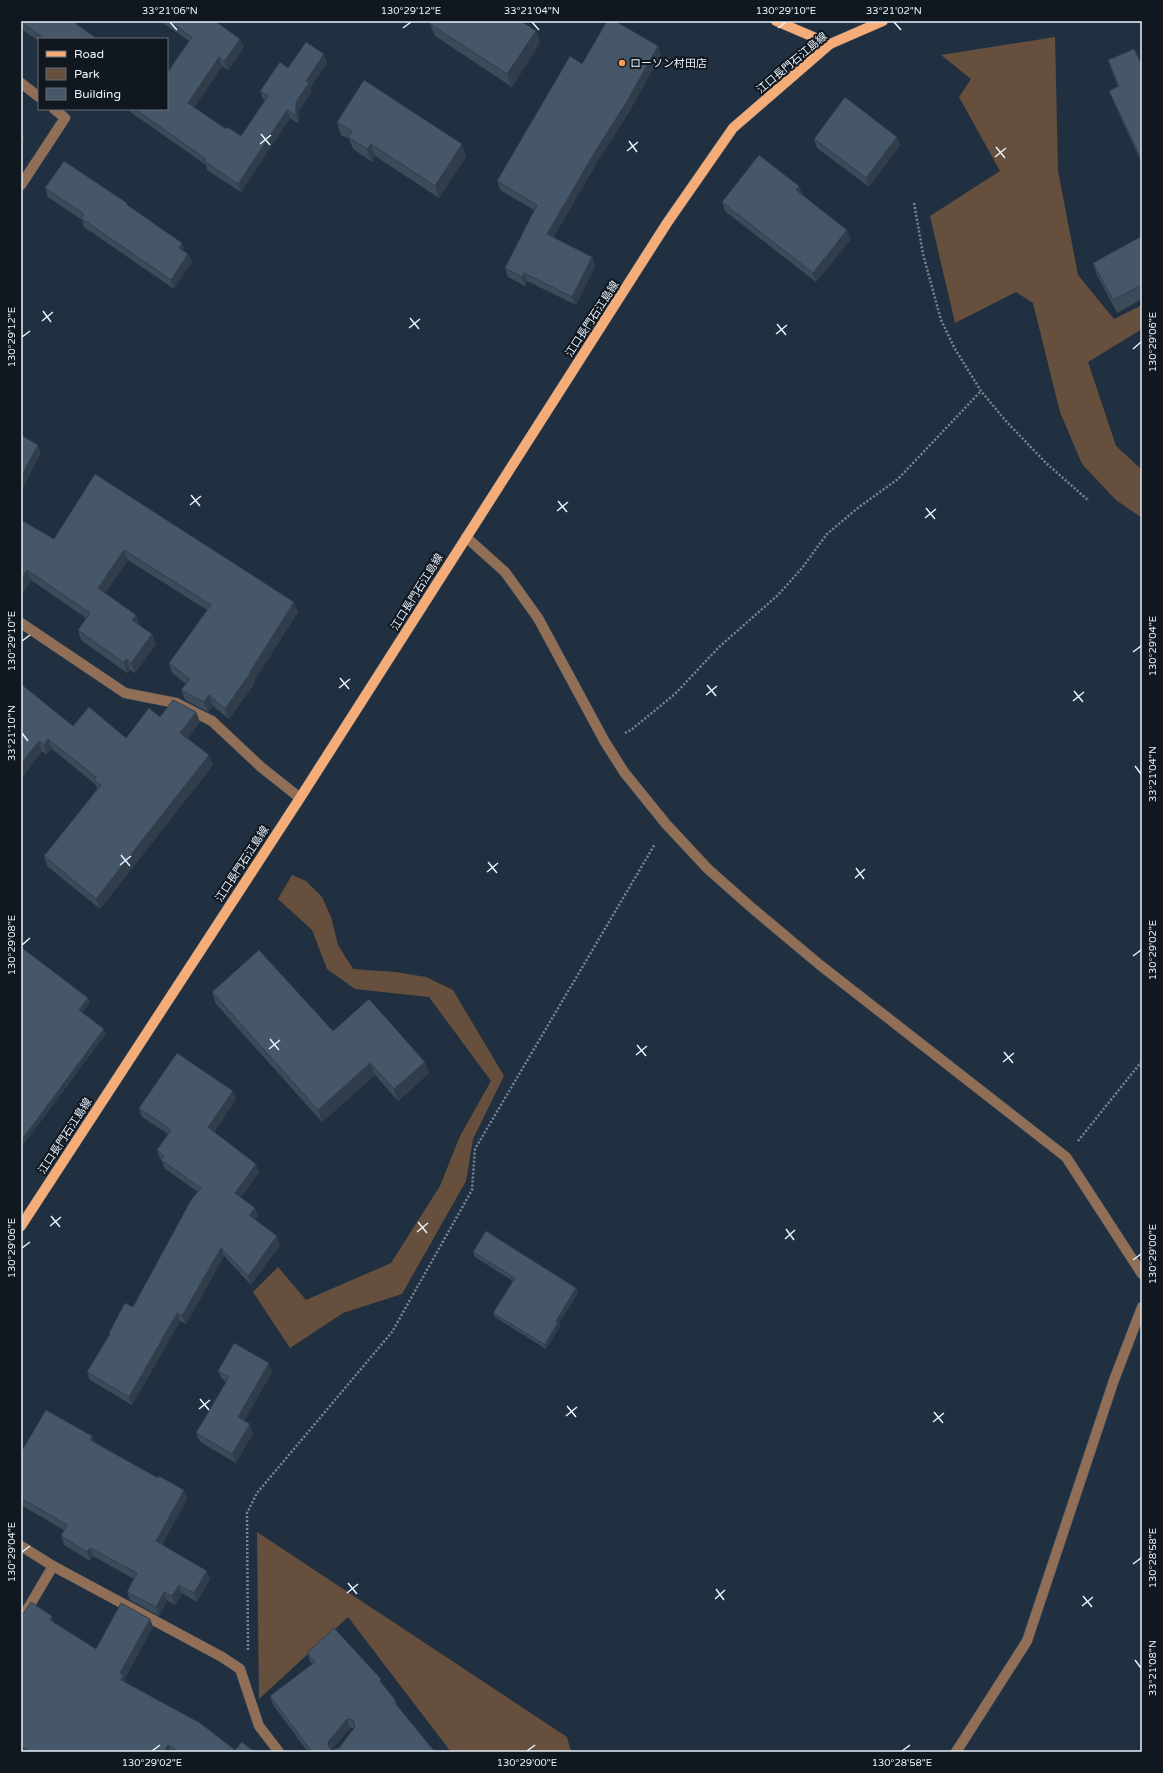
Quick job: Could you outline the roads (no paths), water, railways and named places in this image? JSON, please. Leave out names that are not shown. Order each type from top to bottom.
[{"type":"main road","points":[[776,21],[830,44]]},
{"type":"main road","name":"江口長門石江島線","points":[[21,1226],[300,798],[667,223],[733,128],[830,44],[884,21]]},
{"type":"street","points":[[21,83],[38,96]]},
{"type":"street","points":[[21,185],[65,118],[55,110]]},
{"type":"street","points":[[466,536],[505,572],[538,618],[605,742],[624,772],[666,824],[708,869],[757,913],[820,965],[1066,1158],[1142,1274]]},
{"type":"street","points":[[21,623],[125,693],[176,703],[212,721],[261,767],[300,798]]},
{"type":"street","points":[[956,1752],[1027,1641],[1114,1380],[1142,1307]]},
{"type":"street","points":[[21,1546],[53,1566],[240,1668],[260,1726],[279,1752]]},
{"type":"street","points":[[21,1620],[53,1566]]},
{"type":"place","name":"ローソン村田店","points":[[622,63]]}]
